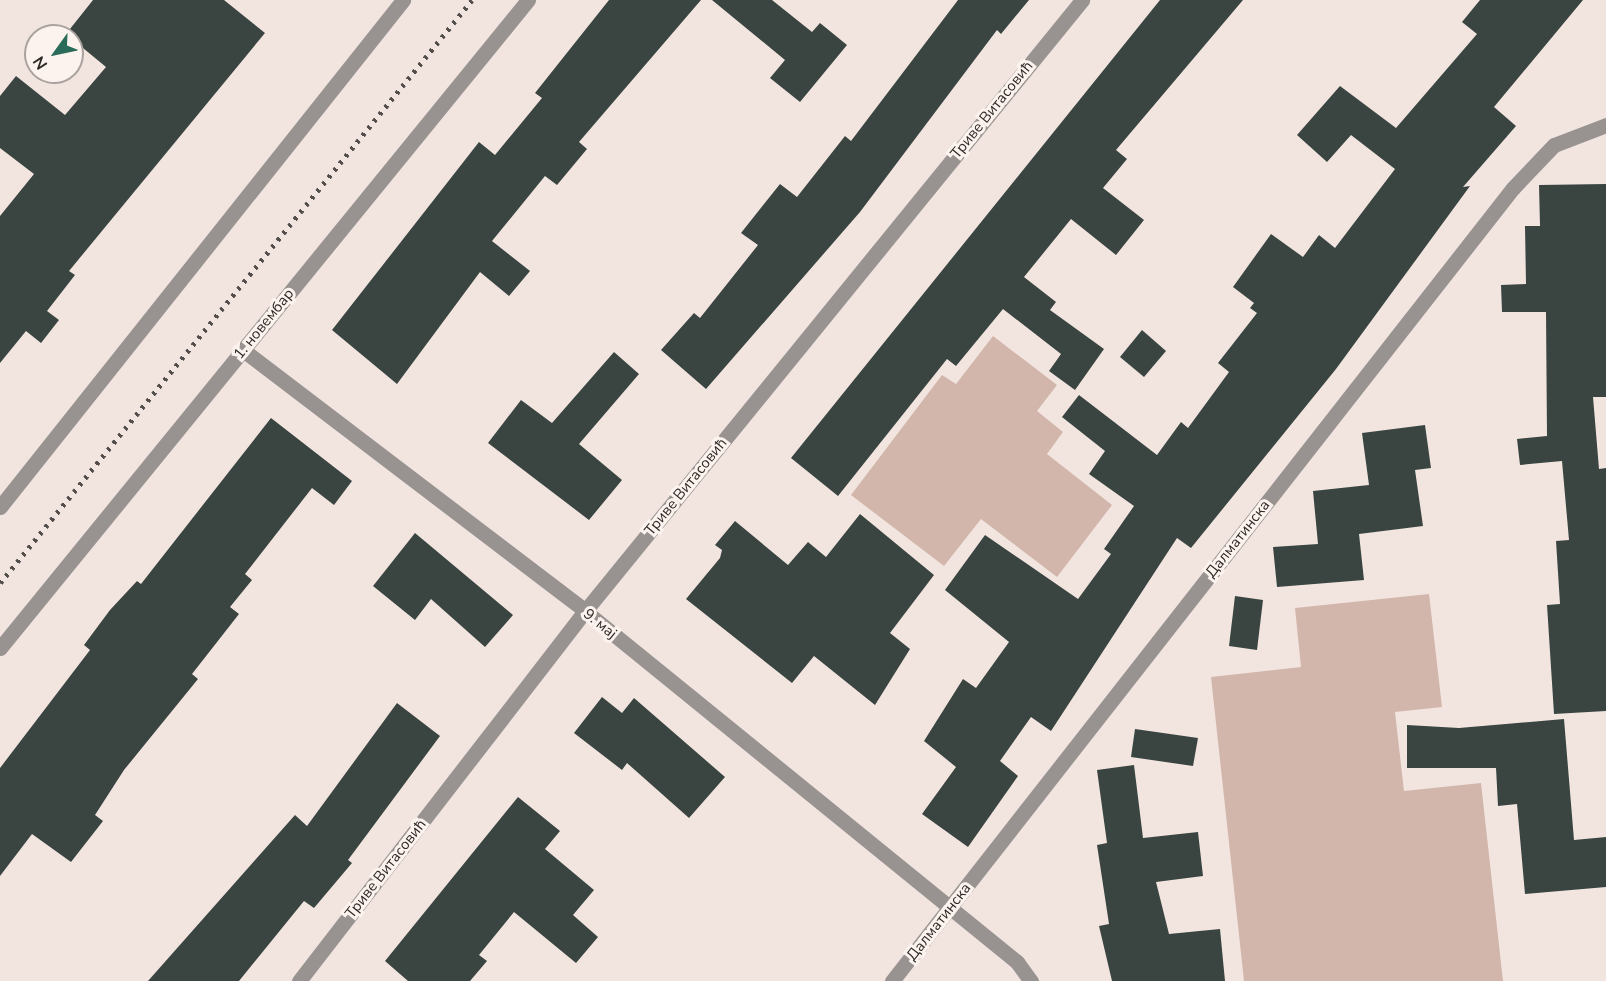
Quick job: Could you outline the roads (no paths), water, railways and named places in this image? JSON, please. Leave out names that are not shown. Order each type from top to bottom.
[{"type":"street","points":[[0,507],[403,0]]},
{"type":"street","name":"1. новембар","points":[[0,648],[528,0]]},
{"type":"street","name":"Триве Витасовић","points":[[299,981],[585,611],[1082,0]]},
{"type":"street","name":"Далматинска","points":[[892,981],[1513,188],[1554,145],[1606,125]]},
{"type":"street","name":"9. мај","points":[[243,350],[585,611],[1017,962],[1031,981]]},
{"type":"railway","points":[[0,583],[472,0]]}]
